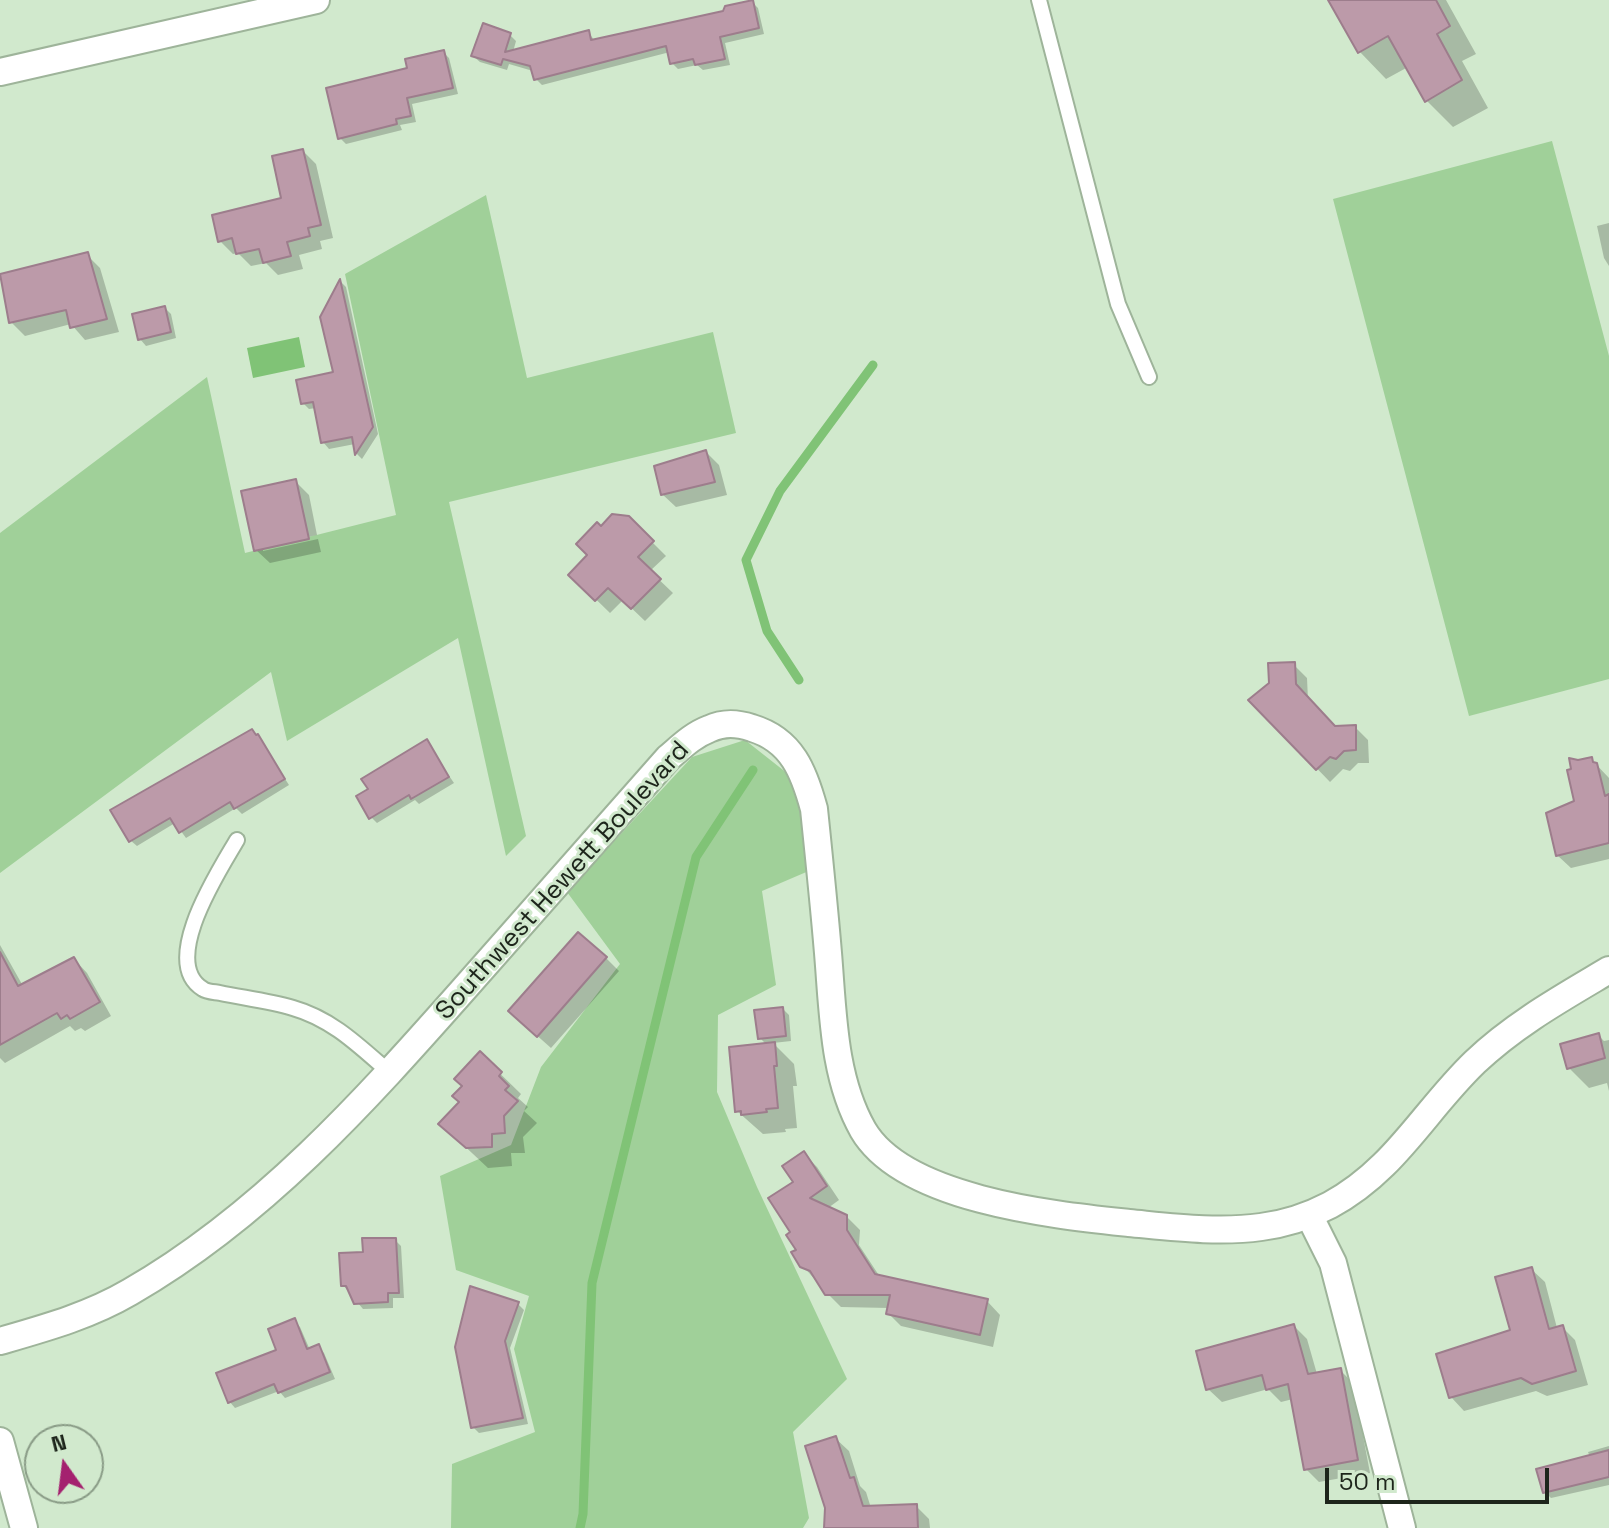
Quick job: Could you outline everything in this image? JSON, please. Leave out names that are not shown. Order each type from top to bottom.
[{"type":"street","points":[[0,72],[316,0]]},
{"type":"street","name":"Southwest Hewett Boulevard","points":[[0,1341],[79,1317],[127,1294],[170,1268],[246,1211],[309,1157],[389,1072],[668,758],[699,733],[713,727],[736,723],[759,730],[784,745],[794,757],[807,784],[814,809],[839,1059],[857,1118],[865,1133],[908,1170],[926,1180],[981,1200],[1028,1210],[1125,1223],[1214,1229],[1260,1228],[1309,1215],[1376,1174],[1474,1063],[1497,1043],[1532,1016],[1609,970]]},
{"type":"street","points":[[1309,1215],[1333,1263],[1402,1528]]},
{"type":"street","points":[[0,1441],[24,1528]]},
{"type":"lane","points":[[1039,0],[1118,304],[1149,377]]},
{"type":"lane","points":[[237,840],[208,890],[188,943],[185,962],[191,976],[203,990],[293,1008],[336,1027],[389,1072]]},
{"type":"shaded area","points":[[1552,141],[1609,356],[1609,679],[1469,716],[1333,199]]},
{"type":"shaded area","points":[[486,195],[527,378],[713,332],[736,433],[449,502],[526,836],[506,856],[458,638],[287,741],[271,672],[0,873],[0,533],[207,377],[245,553],[396,515],[345,274]]},
{"type":"shaded area","points":[[299,337],[305,367],[253,378],[247,348]]},
{"type":"shaded area","points":[[745,740],[797,781],[811,870],[762,891],[776,985],[718,1015],[717,1092],[757,1187],[847,1379],[793,1432],[809,1518],[803,1528],[451,1528],[452,1464],[535,1432],[514,1349],[529,1296],[456,1270],[440,1176],[511,1145],[541,1067],[620,964],[567,892],[692,757]]},
{"type":"building","points":[[753,0],[759,28],[720,37],[725,59],[695,65],[693,59],[670,64],[666,46],[534,80],[530,66],[503,59],[501,65],[471,56],[483,23],[511,33],[505,52],[589,30],[591,40],[723,11],[725,6]]},
{"type":"building","points":[[1328,0],[1436,0],[1450,26],[1437,34],[1462,80],[1425,102],[1388,36],[1358,53]]},
{"type":"building","points":[[444,50],[453,88],[407,98],[411,116],[396,119],[397,124],[338,139],[326,88],[407,68],[405,59]]},
{"type":"building","points":[[303,149],[321,225],[308,228],[310,236],[287,242],[291,256],[263,263],[259,249],[236,254],[232,238],[218,242],[212,215],[281,198],[272,156]]},
{"type":"building","points":[[88,252],[107,319],[70,328],[66,310],[9,323],[0,274]]},
{"type":"building","points":[[340,279],[373,427],[355,455],[352,437],[321,443],[313,402],[301,404],[296,380],[333,372],[320,317]]},
{"type":"building","points":[[165,306],[171,332],[138,340],[132,314]]},
{"type":"building","points":[[706,450],[715,482],[661,495],[654,466]]},
{"type":"building","points":[[296,479],[309,539],[254,551],[241,491]]},
{"type":"building","points":[[612,514],[629,516],[654,541],[638,557],[661,579],[631,609],[608,588],[595,601],[568,575],[587,555],[576,544],[597,522],[601,526]]},
{"type":"building","points":[[1295,662],[1296,684],[1335,726],[1356,725],[1356,750],[1344,751],[1336,759],[1330,757],[1316,770],[1248,700],[1269,683],[1268,663]]},
{"type":"building","points":[[252,729],[285,779],[234,809],[230,802],[179,833],[170,818],[129,842],[110,810]]},
{"type":"building","points":[[427,739],[449,777],[411,799],[409,795],[369,819],[356,796],[368,789],[361,779]]},
{"type":"building","points":[[1592,757],[1593,762],[1597,763],[1605,796],[1609,794],[1609,843],[1556,856],[1546,813],[1574,801],[1567,770],[1571,769],[1569,758]]},
{"type":"building","points":[[578,932],[607,957],[537,1037],[508,1011]]},
{"type":"building","points":[[0,952],[18,986],[74,957],[100,1002],[70,1019],[67,1015],[61,1019],[57,1013],[0,1045]]},
{"type":"building","points":[[783,1007],[786,1036],[758,1039],[754,1010]]},
{"type":"building","points":[[1599,1033],[1605,1058],[1567,1069],[1560,1044]]},
{"type":"building","points":[[775,1042],[778,1108],[741,1115],[741,1111],[735,1112],[729,1047]]},
{"type":"building","points":[[480,1051],[502,1072],[499,1076],[509,1086],[505,1090],[518,1101],[504,1116],[505,1133],[492,1134],[492,1147],[466,1148],[438,1124],[459,1102],[452,1096],[462,1086],[454,1079]]},
{"type":"building","points":[[804,1151],[827,1186],[810,1198],[847,1215],[847,1230],[875,1274],[988,1299],[980,1335],[886,1314],[890,1295],[825,1295],[810,1271],[800,1267],[791,1252],[796,1250],[786,1235],[790,1232],[768,1198],[793,1182],[782,1166]]},
{"type":"building","points":[[362,1238],[396,1238],[399,1293],[388,1293],[388,1302],[354,1304],[346,1286],[341,1286],[339,1253],[363,1252]]},
{"type":"building","points":[[1532,1267],[1549,1329],[1563,1325],[1576,1371],[1532,1384],[1521,1378],[1449,1398],[1436,1354],[1510,1330],[1495,1277]]},
{"type":"building","points":[[470,1286],[519,1302],[505,1341],[523,1418],[471,1428],[455,1347]]},
{"type":"building","points":[[295,1318],[307,1349],[319,1344],[330,1372],[278,1393],[274,1384],[228,1403],[216,1373],[276,1350],[268,1329]]},
{"type":"building","points":[[1294,1324],[1308,1374],[1341,1368],[1358,1460],[1304,1470],[1288,1384],[1266,1390],[1262,1375],[1206,1390],[1196,1351]]},
{"type":"building","points":[[836,1436],[863,1506],[917,1504],[918,1528],[824,1528],[825,1508],[805,1446]]},
{"type":"building","points":[[1609,1450],[1609,1477],[1543,1493],[1536,1469]]},
{"type":"waterway","points":[[799,680],[767,631],[746,560],[780,491],[873,365]]},
{"type":"waterway","points":[[580,1528],[592,1283],[696,857],[753,770]]}]
